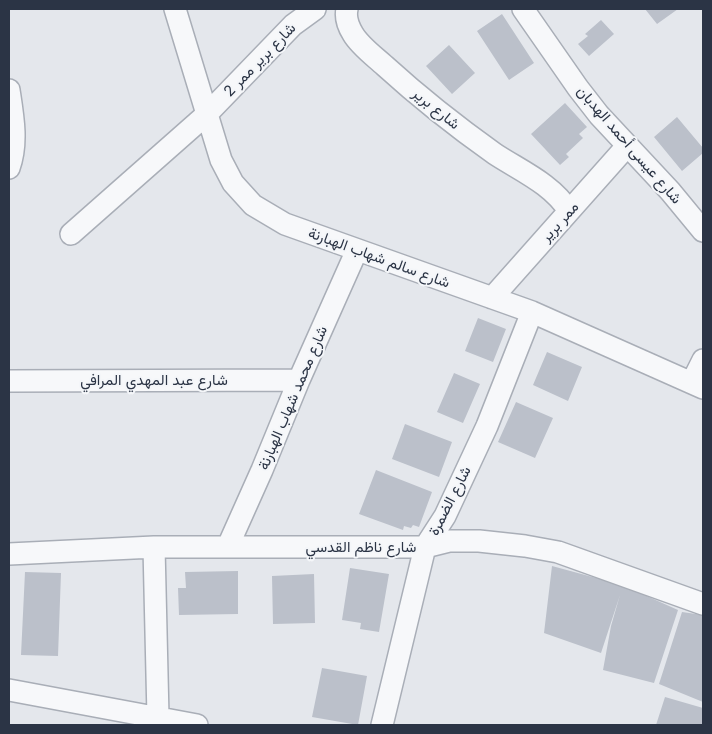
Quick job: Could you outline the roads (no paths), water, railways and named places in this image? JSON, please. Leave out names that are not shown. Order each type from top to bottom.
[{"type":"street","name":"شارع سالم شهاب الهبارنة","points":[[175,9],[221,160],[233,183],[253,205],[285,224],[532,312],[697,385]]},
{"type":"street","name":"شارع برير ممر 2","points":[[71,234],[207,114],[293,25],[315,9]]},
{"type":"street","name":"شارع برير","points":[[347,9],[348,25],[354,36],[391,72],[468,134],[522,172],[550,188],[569,211]]},
{"type":"street","name":"شارع عيسى أحمد الهدبان","points":[[523,9],[599,115],[703,231]]},
{"type":"street","points":[[9,90],[14,122],[12,158],[9,168]]},
{"type":"street","name":"ممر برير","points":[[492,298],[627,146]]},
{"type":"street","points":[[550,188],[572,188],[594,184]]},
{"type":"street","name":"شارع محمد شهاب الهبارنة","points":[[228,546],[357,250]]},
{"type":"street","name":"شارع الضمرة","points":[[382,725],[425,547],[445,516],[487,426],[532,312]]},
{"type":"street","points":[[697,385],[703,360]]},
{"type":"street","name":"شارع عبد المهدي المرافي","points":[[9,381],[299,380]]},
{"type":"street","name":"شارع ناظم القدسي","points":[[9,554],[154,547],[425,547],[449,541],[479,541],[558,552],[703,604]]},
{"type":"street","points":[[154,547],[158,717]]},
{"type":"street","points":[[9,690],[197,725]]}]
